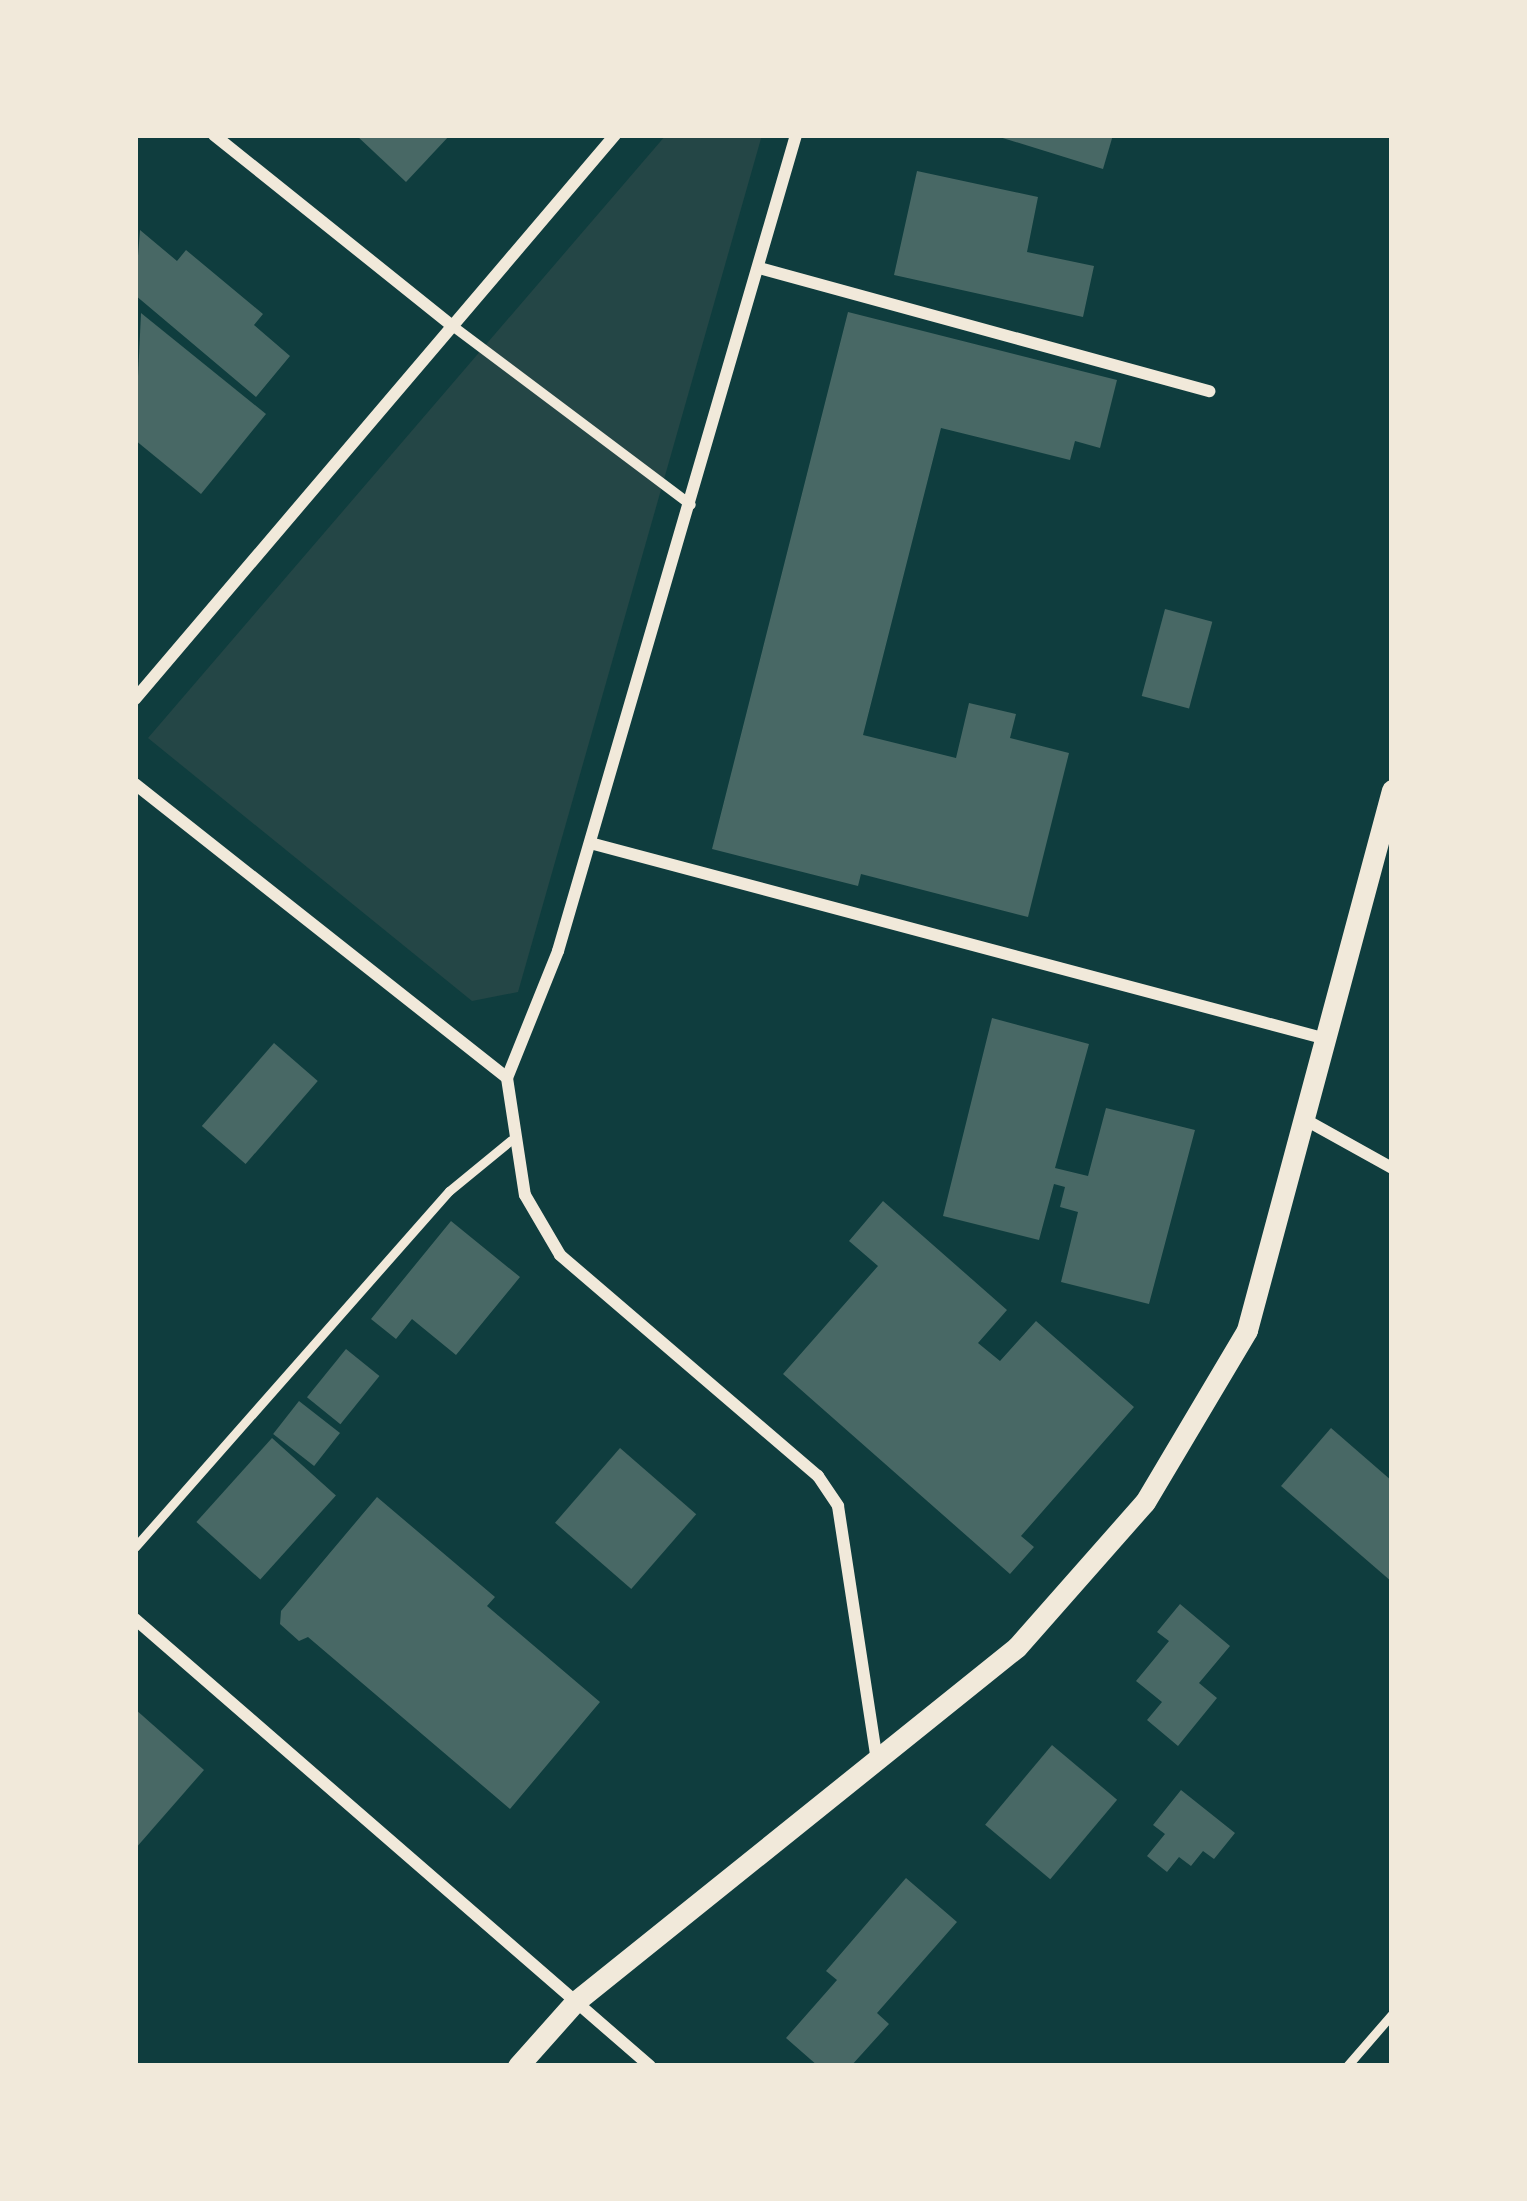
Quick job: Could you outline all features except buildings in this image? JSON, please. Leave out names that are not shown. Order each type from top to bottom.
[{"type":"street","points":[[214,135],[450,324],[692,505]]},
{"type":"street","points":[[135,699],[615,135]]},
{"type":"street","points":[[796,135],[590,843],[507,1078],[511,1140],[524,1195],[560,1255],[779,1437],[838,1506],[877,1761]]},
{"type":"street","points":[[759,268],[1209,391]]},
{"type":"street","points":[[135,784],[507,1078]]},
{"type":"street","points":[[518,2066],[575,2002],[1017,1648],[1145,1502],[1210,1405],[1247,1330],[1392,790]]},
{"type":"street","points":[[590,843],[1326,1039]]},
{"type":"street","points":[[1304,1118],[1392,1168]]},
{"type":"street","points":[[135,1619],[650,2066]]},
{"type":"lane","points":[[135,1547],[449,1190],[511,1140]]},
{"type":"lane","points":[[1347,2066],[1392,2014]]},
{"type":"shaded area","points":[[666,135],[762,135],[518,992],[472,1001],[148,738]]}]
